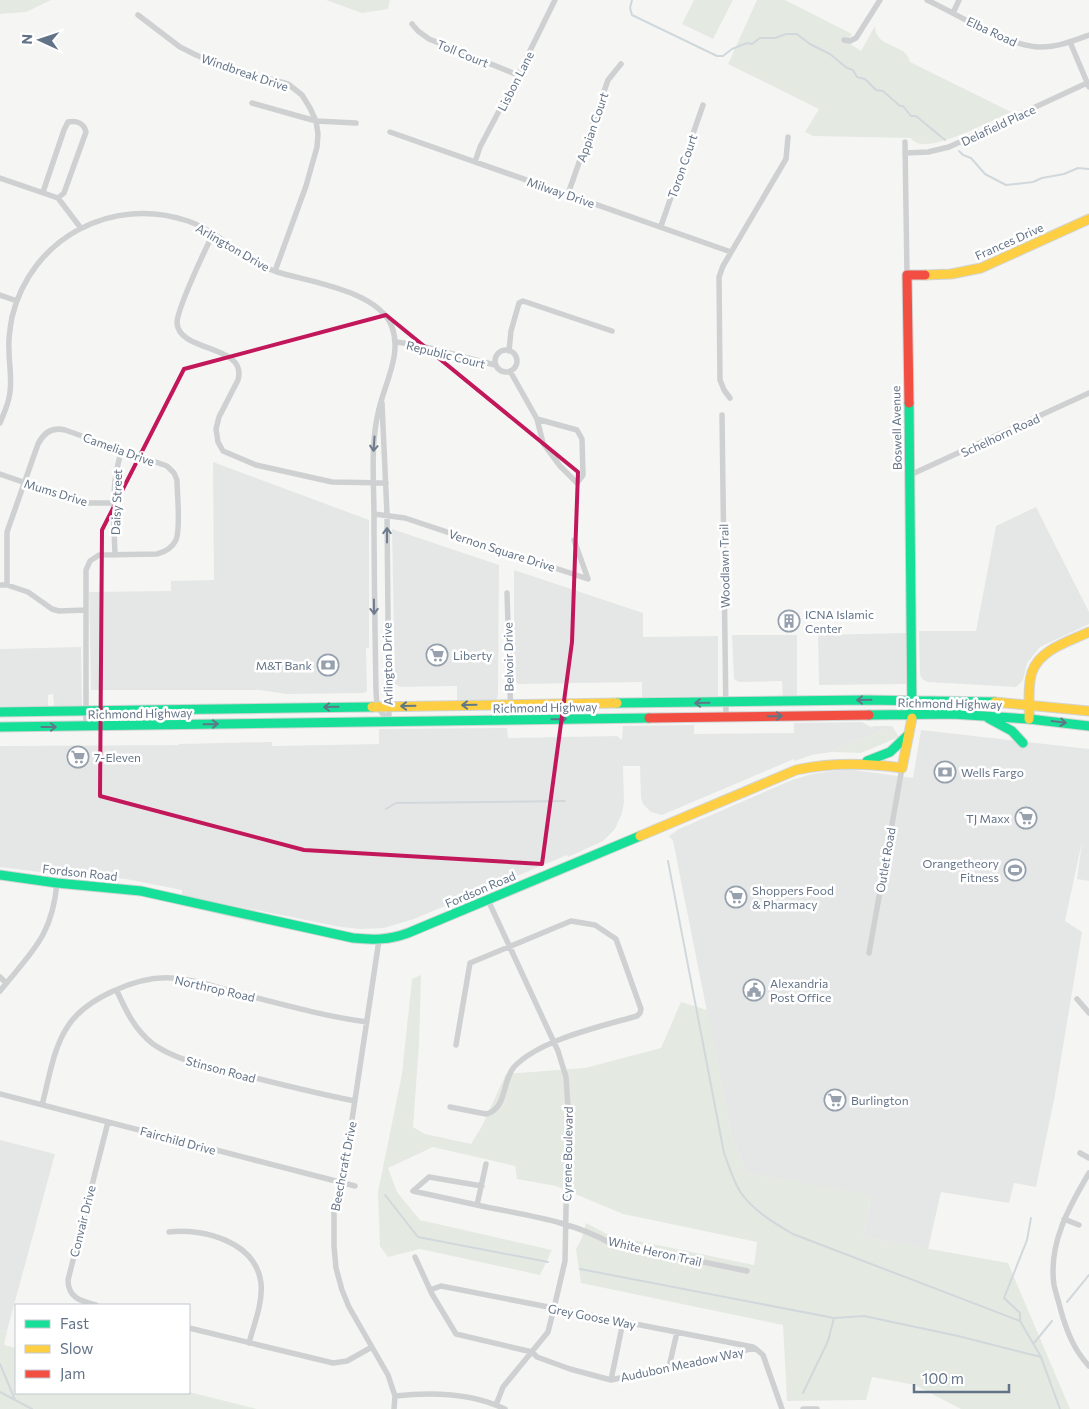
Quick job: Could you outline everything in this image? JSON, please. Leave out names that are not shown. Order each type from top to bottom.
[{"type":"main road","name":"Frances Drive","points":[[906,275],[950,274],[981,268],[1089,219]]},
{"type":"main road","name":"Boswell Avenue","points":[[906,275],[913,715]]},
{"type":"main road","points":[[1030,719],[1032,671],[1040,659],[1048,652],[1089,632]]},
{"type":"main road","name":"Richmond Highway","points":[[0,712],[913,700],[985,701],[1089,711]]},
{"type":"main road","name":"Richmond Highway","points":[[0,727],[913,715],[977,715],[1089,726]]},
{"type":"main road","points":[[902,768],[913,715]]},
{"type":"main road","points":[[977,715],[992,719],[1003,725],[1014,733],[1022,743]]},
{"type":"main road","points":[[861,763],[875,760],[886,754],[904,741],[909,733]]},
{"type":"main road","name":"Fordson Road","points":[[0,875],[57,883],[141,891],[353,938],[379,940],[399,937],[796,770],[826,764],[861,763],[902,768]]},
{"type":"street","name":"Lisbon Lane","points":[[475,162],[480,147],[555,0]]},
{"type":"street","points":[[844,40],[850,41],[856,38],[880,0]]},
{"type":"street","name":"Elba Road","points":[[927,0],[1022,45],[1058,46],[1089,35]]},
{"type":"street","points":[[953,13],[959,0]]},
{"type":"street","name":"Windbreak Drive","points":[[138,15],[180,47],[196,55],[219,65],[288,84],[302,94],[316,121],[317,147],[306,186],[275,272]]},
{"type":"street","name":"Toll Court","points":[[412,24],[428,38],[518,75]]},
{"type":"street","points":[[1070,42],[1088,85]]},
{"type":"street","name":"Appian Court","points":[[568,194],[608,80],[621,64]]},
{"type":"street","name":"Delafield Place","points":[[905,153],[928,152],[949,147],[1088,85]]},
{"type":"street","name":"Windbreak Drive","points":[[252,103],[316,121],[356,123]]},
{"type":"street","name":"Toron Court","points":[[661,226],[704,105]]},
{"type":"street","points":[[42,192],[64,130],[68,122],[73,120],[85,127],[86,132],[64,192],[58,198]]},
{"type":"street","name":"Milway Drive","points":[[390,132],[731,252]]},
{"type":"street","points":[[730,398],[720,380],[718,294],[721,272],[786,159],[788,137]]},
{"type":"street","name":"Boswell Avenue","points":[[905,142],[906,275]]},
{"type":"street","points":[[0,178],[58,198],[69,210],[80,228]]},
{"type":"street","name":"Arlington Drive","points":[[0,423],[9,398],[11,384],[8,349],[10,330],[17,301],[28,278],[41,260],[58,244],[80,228],[93,222],[119,216],[149,214],[173,217],[189,222],[212,234],[249,259],[275,272],[325,285],[373,303],[387,317],[396,342],[394,359],[382,396],[376,426],[373,483],[377,706],[388,722]]},
{"type":"street","points":[[212,234],[180,310],[177,326],[183,336],[232,358],[239,368],[238,380],[219,418],[216,429],[218,442],[223,451],[256,465],[332,482],[386,483]]},
{"type":"street","points":[[0,295],[17,301]]},
{"type":"street","points":[[537,419],[577,430],[582,439],[583,475],[577,483],[560,466],[543,443],[537,419],[510,371],[516,362],[513,353],[509,351],[511,331],[519,303],[523,301],[612,332]]},
{"type":"street","name":"Republic Court","points":[[396,342],[418,345],[496,365]]},
{"type":"street","name":"Republic Court","points":[[509,351],[501,352],[495,358],[496,365],[500,370],[504,372],[510,371]]},
{"type":"street","name":"Schelhorn Road","points":[[910,475],[1089,393]]},
{"type":"street","name":"Arlington Drive","points":[[382,396],[386,483],[388,722]]},
{"type":"street","name":"Woodlawn Trail","points":[[722,415],[726,717]]},
{"type":"street","name":"Camelia Drive","points":[[3,585],[7,532],[40,439],[50,431],[65,430],[167,466],[174,473],[177,480],[178,533],[172,547],[162,553],[99,556],[94,558],[88,565],[85,575],[86,726]]},
{"type":"street","name":"Daisy Street","points":[[115,555],[114,473],[122,450]]},
{"type":"street","name":"Mums Drive","points":[[0,474],[78,501],[114,504]]},
{"type":"street","name":"Vernon Square Drive","points":[[374,514],[386,514],[414,521],[588,579],[574,540]]},
{"type":"street","points":[[3,585],[28,592],[52,609],[59,611],[86,610]]},
{"type":"street","name":"Belvoir Drive","points":[[507,594],[511,720]]},
{"type":"street","name":"Outlet Road","points":[[869,953],[902,768]]},
{"type":"street","points":[[0,991],[33,952],[46,932],[54,910],[57,883]]},
{"type":"street","name":"Cyrene Boulevard","points":[[488,900],[554,1042],[566,1078],[568,1107],[565,1260],[554,1308],[548,1332],[503,1387],[496,1405]]},
{"type":"street","points":[[450,1107],[486,1114],[492,1112],[498,1107],[513,1068],[528,1056],[554,1042],[637,1016],[640,1013],[641,1009],[616,939],[596,926],[571,921],[470,963],[456,1044]]},
{"type":"street","name":"Beechcraft Drive","points":[[379,940],[347,1153],[334,1212],[336,1268],[342,1290],[388,1376],[395,1396],[394,1409]]},
{"type":"street","points":[[0,977],[6,983]]},
{"type":"street","name":"Northrop Road","points":[[42,1105],[56,1049],[67,1027],[76,1015],[87,1006],[117,991],[148,980],[178,978],[321,1014],[368,1022]]},
{"type":"street","name":"Stinson Road","points":[[117,991],[128,1016],[138,1029],[153,1043],[172,1055],[293,1088],[355,1101]]},
{"type":"street","points":[[1077,999],[1088,1009]]},
{"type":"street","name":"Fairchild Drive","points":[[0,1094],[355,1186]]},
{"type":"street","name":"Convair Drive","points":[[91,1304],[82,1302],[72,1295],[68,1280],[108,1122]]},
{"type":"street","points":[[1080,1153],[1089,1158]]},
{"type":"street","points":[[478,1205],[486,1164]]},
{"type":"street","points":[[1089,1173],[1064,1218],[1054,1256],[1054,1285],[1066,1330],[1080,1357],[1089,1366]]},
{"type":"street","name":"White Heron Trail","points":[[482,1186],[429,1177],[413,1191],[567,1224],[594,1234],[610,1243],[746,1271]]},
{"type":"street","points":[[1064,1218],[1079,1225]]},
{"type":"street","points":[[169,1232],[184,1230],[218,1238],[231,1243],[249,1257],[258,1271],[261,1292],[249,1343]]},
{"type":"street","name":"Audubon Meadow Way","points":[[414,1257],[430,1290],[456,1334],[532,1352],[537,1357],[570,1369],[611,1380],[755,1348],[763,1355],[782,1409]]},
{"type":"street","name":"Grey Goose Way","points":[[430,1290],[441,1286],[755,1348]]},
{"type":"street","points":[[611,1380],[623,1322]]},
{"type":"street","points":[[190,1328],[333,1363],[347,1361],[372,1347]]},
{"type":"street","points":[[669,1366],[677,1332]]},
{"type":"street","points":[[395,1396],[415,1394],[454,1396],[496,1405],[505,1409]]},
{"type":"street","points":[[803,1409],[817,1409]]},
{"type":"highlighted area","points":[[386,315],[578,472],[572,642],[542,864],[304,850],[100,796],[102,530],[184,369]]},
{"type":"shaded area","points":[[0,0],[51,0],[26,12],[0,14]]},
{"type":"shaded area","points":[[326,0],[390,0],[388,9],[362,13]]},
{"type":"shaded area","points":[[694,0],[733,0],[713,39],[682,24]]},
{"type":"shaded area","points":[[757,0],[785,0],[852,34],[847,42],[861,51],[875,26],[876,33],[880,39],[903,52],[908,56],[910,62],[1011,112],[959,136],[929,144],[918,143],[911,138],[813,136],[805,132],[819,109],[728,64]]},
{"type":"shaded area","points":[[213,462],[369,520],[369,648],[366,648],[367,691],[364,693],[287,694],[259,690],[91,690],[89,592],[171,591],[171,581],[214,580]]},
{"type":"shaded area","points":[[1036,507],[1089,612],[1089,624],[1040,647],[1027,663],[1023,680],[1016,687],[928,682],[922,679],[920,674],[919,631],[976,631],[996,526]]},
{"type":"shaded area","points":[[392,529],[499,565],[497,699],[492,701],[457,702],[457,686],[400,687],[395,684]]},
{"type":"shaded area","points":[[514,570],[643,613],[643,637],[718,636],[718,696],[642,697],[642,682],[518,684],[514,679]]},
{"type":"shaded area","points":[[906,633],[906,684],[819,685],[818,635]]},
{"type":"shaded area","points":[[732,635],[797,635],[797,697],[783,698],[782,681],[739,682],[734,679]]},
{"type":"shaded area","points":[[81,647],[82,706],[54,706],[53,694],[48,695],[48,706],[0,706],[0,649]]},
{"type":"shaded area","points":[[862,722],[871,727],[892,726],[831,752],[812,755],[795,761],[794,759],[662,815],[651,812],[643,804],[641,798],[640,766],[623,766],[624,802],[622,813],[615,829],[603,841],[414,919],[384,928],[361,929],[341,927],[182,895],[182,890],[126,879],[95,875],[94,879],[0,867],[0,746],[179,745],[272,742],[272,746],[379,744],[379,729],[507,728],[508,738],[617,736],[622,740],[623,726],[694,725],[694,734],[794,733],[794,723]]},
{"type":"shaded area","points":[[892,726],[899,737],[861,753],[831,752]]},
{"type":"shaded area","points":[[921,730],[1089,749],[1089,881],[1077,879],[1082,842],[1065,921],[1082,932],[1055,1095],[1036,1187],[1014,1183],[1009,1203],[941,1192],[928,1249],[863,1237],[871,1196],[747,1173],[732,1137],[673,841],[669,836],[679,829],[792,780],[812,774],[838,770],[854,770],[913,778]]},
{"type":"shaded area","points":[[421,975],[419,1044],[413,1127],[425,1134],[471,1144],[482,1126],[506,1074],[585,1068],[661,1048],[681,1002],[707,1010],[732,1137],[747,1173],[871,1195],[863,1237],[1008,1263],[1070,1409],[961,1409],[915,1385],[872,1377],[866,1400],[787,1401],[783,1325],[581,1283],[576,1249],[582,1238],[586,1223],[609,1235],[754,1265],[757,1242],[623,1214],[556,1186],[517,1179],[515,1166],[433,1147],[388,1168],[397,1192],[420,1220],[552,1250],[540,1275],[420,1249],[388,1257],[380,1246],[378,1192],[402,1074],[412,979]]},
{"type":"shaded area","points":[[0,1140],[55,1154],[7,1331],[0,1330]]},
{"type":"shaded area","points":[[0,1330],[7,1331],[4,1345],[15,1348],[15,1394],[190,1394],[190,1392],[257,1409],[0,1409]]},
{"type":"waterway","points":[[632,0],[630,8],[632,15],[717,56],[723,56],[732,49],[747,43],[752,44],[760,38],[775,38],[786,34],[797,34],[810,44],[830,54],[847,68],[853,70],[857,77],[865,79],[876,90],[883,91],[900,106],[903,106],[911,116],[916,116],[945,140]]},
{"type":"waterway","points":[[959,151],[971,158],[985,174],[1006,185],[1033,182],[1042,178],[1064,174],[1078,168],[1089,169]]},
{"type":"waterway","points":[[386,809],[396,803],[565,801]]},
{"type":"waterway","points":[[668,861],[724,1153],[741,1193],[758,1211],[793,1234],[1020,1321]]},
{"type":"waterway","points":[[385,1195],[418,1237],[548,1262]]},
{"type":"waterway","points":[[1031,1218],[1027,1240],[1004,1298],[1020,1313],[1020,1321],[1041,1357],[1060,1409]]},
{"type":"waterway","points":[[580,1269],[834,1318],[864,1316],[958,1336],[1041,1357]]},
{"type":"waterway","points":[[1067,1302],[1089,1275]]},
{"type":"waterway","points":[[803,1393],[828,1341],[834,1318]]},
{"type":"waterway","points":[[1034,1343],[1052,1321]]},
{"type":"waterway","points":[[0,1364],[15,1400]]},
{"type":"waterway","points":[[0,1392],[32,1409]]},
{"type":"traffic: fast","points":[[909,403],[912,718]]},
{"type":"traffic: fast","points":[[617,703],[867,700],[995,702]]},
{"type":"traffic: fast","points":[[0,712],[372,707]]},
{"type":"traffic: fast","points":[[869,715],[952,714],[1029,719],[1089,726]]},
{"type":"traffic: fast","points":[[0,727],[649,718]]},
{"type":"traffic: fast","points":[[988,718],[1012,731],[1023,743]]},
{"type":"traffic: fast","points":[[867,761],[890,752],[908,735]]},
{"type":"traffic: fast","points":[[0,875],[57,883],[141,891],[353,938],[381,939],[408,933],[640,836]]},
{"type":"traffic: slow","points":[[925,275],[951,274],[981,268],[1089,219]]},
{"type":"traffic: slow","points":[[1029,719],[1030,683],[1036,664],[1056,647],[1089,632]]},
{"type":"traffic: slow","points":[[995,702],[1089,711]]},
{"type":"traffic: slow","points":[[372,707],[617,703]]},
{"type":"traffic: slow","points":[[640,836],[796,770],[809,767],[849,764],[902,768],[912,718]]},
{"type":"traffic: jam","points":[[909,403],[907,275],[925,275]]},
{"type":"traffic: jam","points":[[649,718],[869,715]]},
{"type":"place","name":"ICNA Islamic Center","points":[[789,621]]},
{"type":"place","name":"Liberty","points":[[437,655]]},
{"type":"place","name":"M&T Bank","points":[[328,665]]},
{"type":"place","name":"7-Eleven","points":[[78,757]]},
{"type":"place","name":"Wells Fargo","points":[[945,772]]},
{"type":"place","name":"TJ Maxx","points":[[1026,818]]},
{"type":"place","name":"Orangetheory Fitness","points":[[1015,870]]},
{"type":"place","name":"Shoppers Food & Pharmacy","points":[[736,897]]},
{"type":"place","name":"Alexandria Post Office","points":[[754,990]]},
{"type":"place","name":"Burlington","points":[[835,1100]]}]
